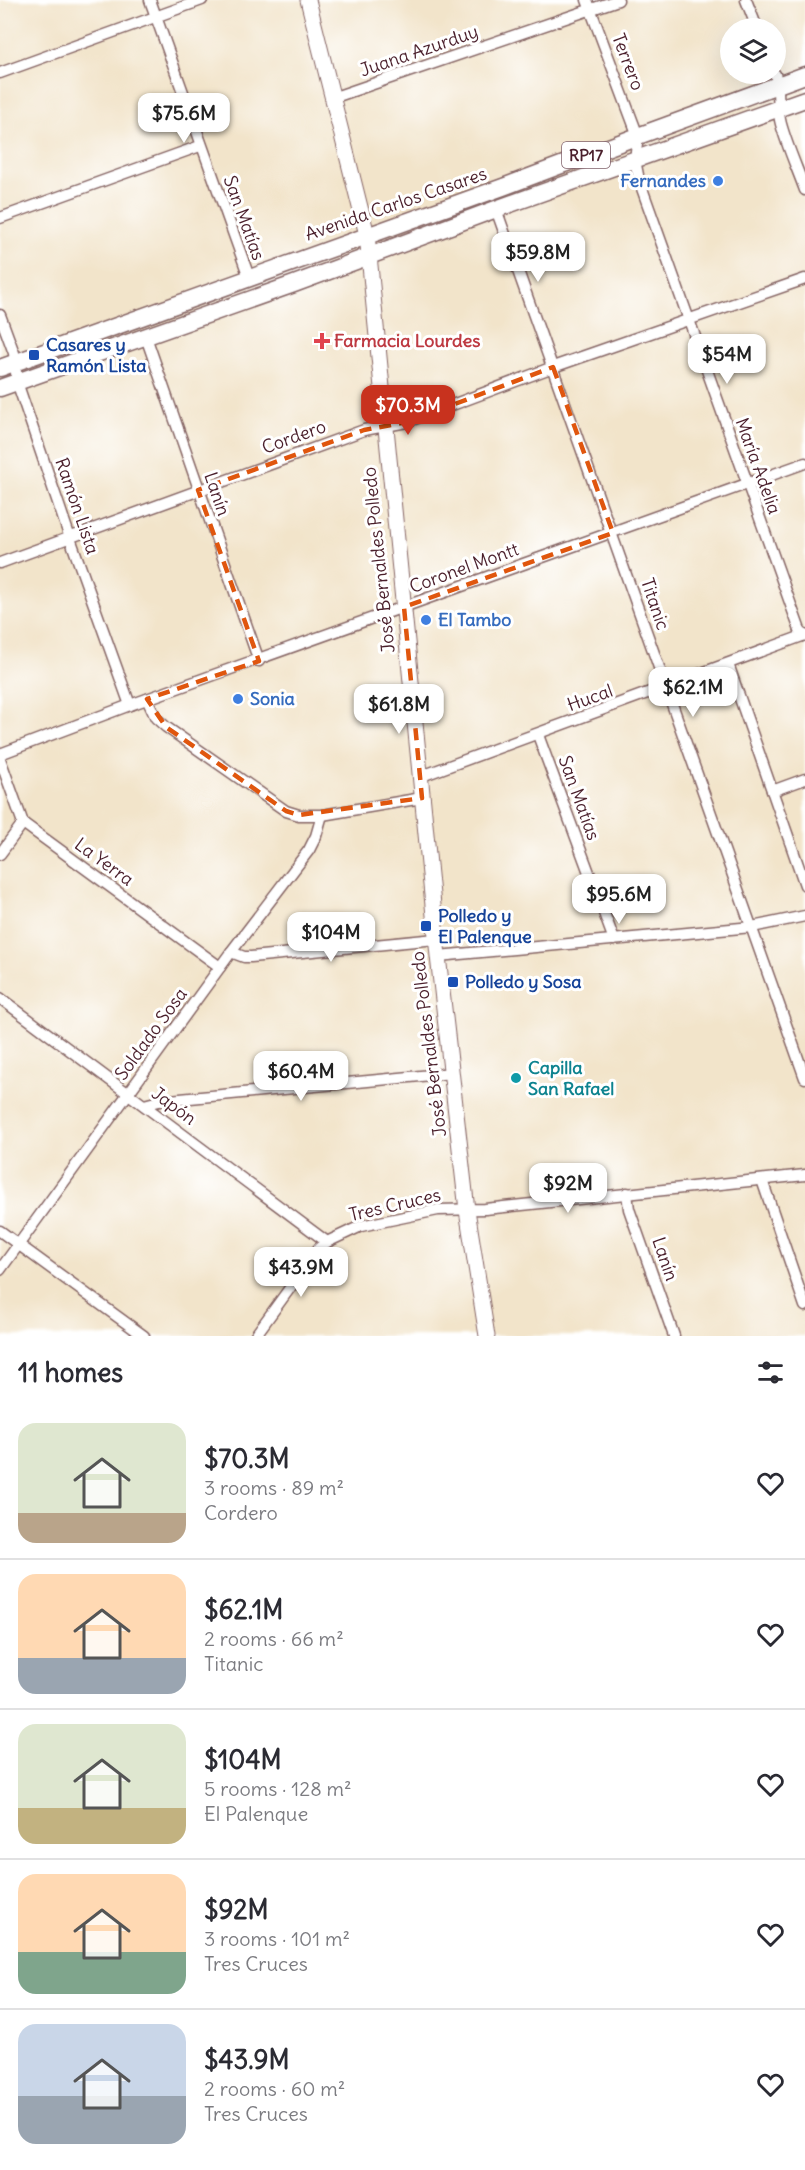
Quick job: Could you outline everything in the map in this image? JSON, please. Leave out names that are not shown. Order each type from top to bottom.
[{"type":"main road","name":"José Bernaldes Polledo","points":[[308,0],[367,234],[436,939],[467,1209],[487,1336]]},
{"type":"main road","name":"Avenida Carlos Casares","points":[[786,78],[805,75]]},
{"type":"main road","name":"Avenida Carlos Casares","points":[[8,365],[367,234],[503,188],[765,84]]},
{"type":"main road","name":"Avenida Carlos Casares","points":[[0,388],[805,99]]},
{"type":"street","name":"San Matías","points":[[150,0],[200,146],[249,277]]},
{"type":"street","points":[[0,73],[202,0]]},
{"type":"street","name":"Juana Azurduy","points":[[332,98],[588,5],[618,0]]},
{"type":"street","points":[[746,0],[753,18]]},
{"type":"street","name":"Terrero","points":[[588,5],[638,136]]},
{"type":"street","points":[[777,84],[780,123],[805,190]]},
{"type":"street","name":"María Adelia","points":[[638,136],[634,160],[639,180],[803,636]]},
{"type":"street","points":[[0,218],[200,146]]},
{"type":"street","name":"Titanic","points":[[496,209],[805,1078]]},
{"type":"street","name":"Cordero","points":[[0,563],[364,430],[407,422],[688,318],[805,279]]},
{"type":"street","name":"Ramón Lista","points":[[0,315],[8,365],[17,382],[69,538],[130,705]]},
{"type":"street","name":"Lanín","points":[[146,337],[259,660]]},
{"type":"street","name":"Coronel Montt","points":[[0,754],[130,705],[805,463]]},
{"type":"street","name":"Hucal","points":[[419,777],[803,636]]},
{"type":"street","points":[[728,664],[805,885]]},
{"type":"street","points":[[147,699],[156,718],[166,727],[286,811],[299,815],[322,815],[422,798]]},
{"type":"street","name":"San Matías","points":[[538,735],[614,940]]},
{"type":"street","points":[[0,759],[23,823],[0,854]]},
{"type":"street","points":[[772,791],[805,779]]},
{"type":"street","name":"Soldado Sosa","points":[[0,1270],[231,952],[309,850],[322,815]]},
{"type":"street","name":"La Yerra","points":[[23,823],[220,967]]},
{"type":"street","points":[[438,956],[752,927],[805,916]]},
{"type":"street","points":[[231,952],[250,957],[436,939]]},
{"type":"street","name":"Japón","points":[[0,998],[327,1242]]},
{"type":"street","points":[[144,1105],[159,1101],[452,1073]]},
{"type":"street","name":"Tres Cruces","points":[[255,1336],[319,1248],[361,1226],[438,1210],[805,1175]]},
{"type":"street","points":[[762,1180],[805,1306]]},
{"type":"street","name":"Lanín","points":[[627,1193],[630,1209],[674,1336]]},
{"type":"street","points":[[0,1231],[144,1336]]},
{"type":"highlighted area","points":[[553,367],[613,533],[404,607],[422,798],[299,815],[286,811],[166,727],[147,699],[259,661],[198,490],[364,430],[407,422]]},
{"type":"place","name":"Fernandes","points":[[718,181]]},
{"type":"place","name":"Farmacia Lourdes","points":[[322,341]]},
{"type":"place","name":"Casares y Ramón Lista","points":[[34,355]]},
{"type":"place","name":"El Tambo","points":[[426,620]]},
{"type":"place","name":"Sonia","points":[[238,699]]},
{"type":"place","name":"Polledo y El Palenque","points":[[426,926]]},
{"type":"place","name":"Polledo y Sosa","points":[[453,982]]},
{"type":"place","name":"Capilla San Rafael","points":[[516,1078]]}]
